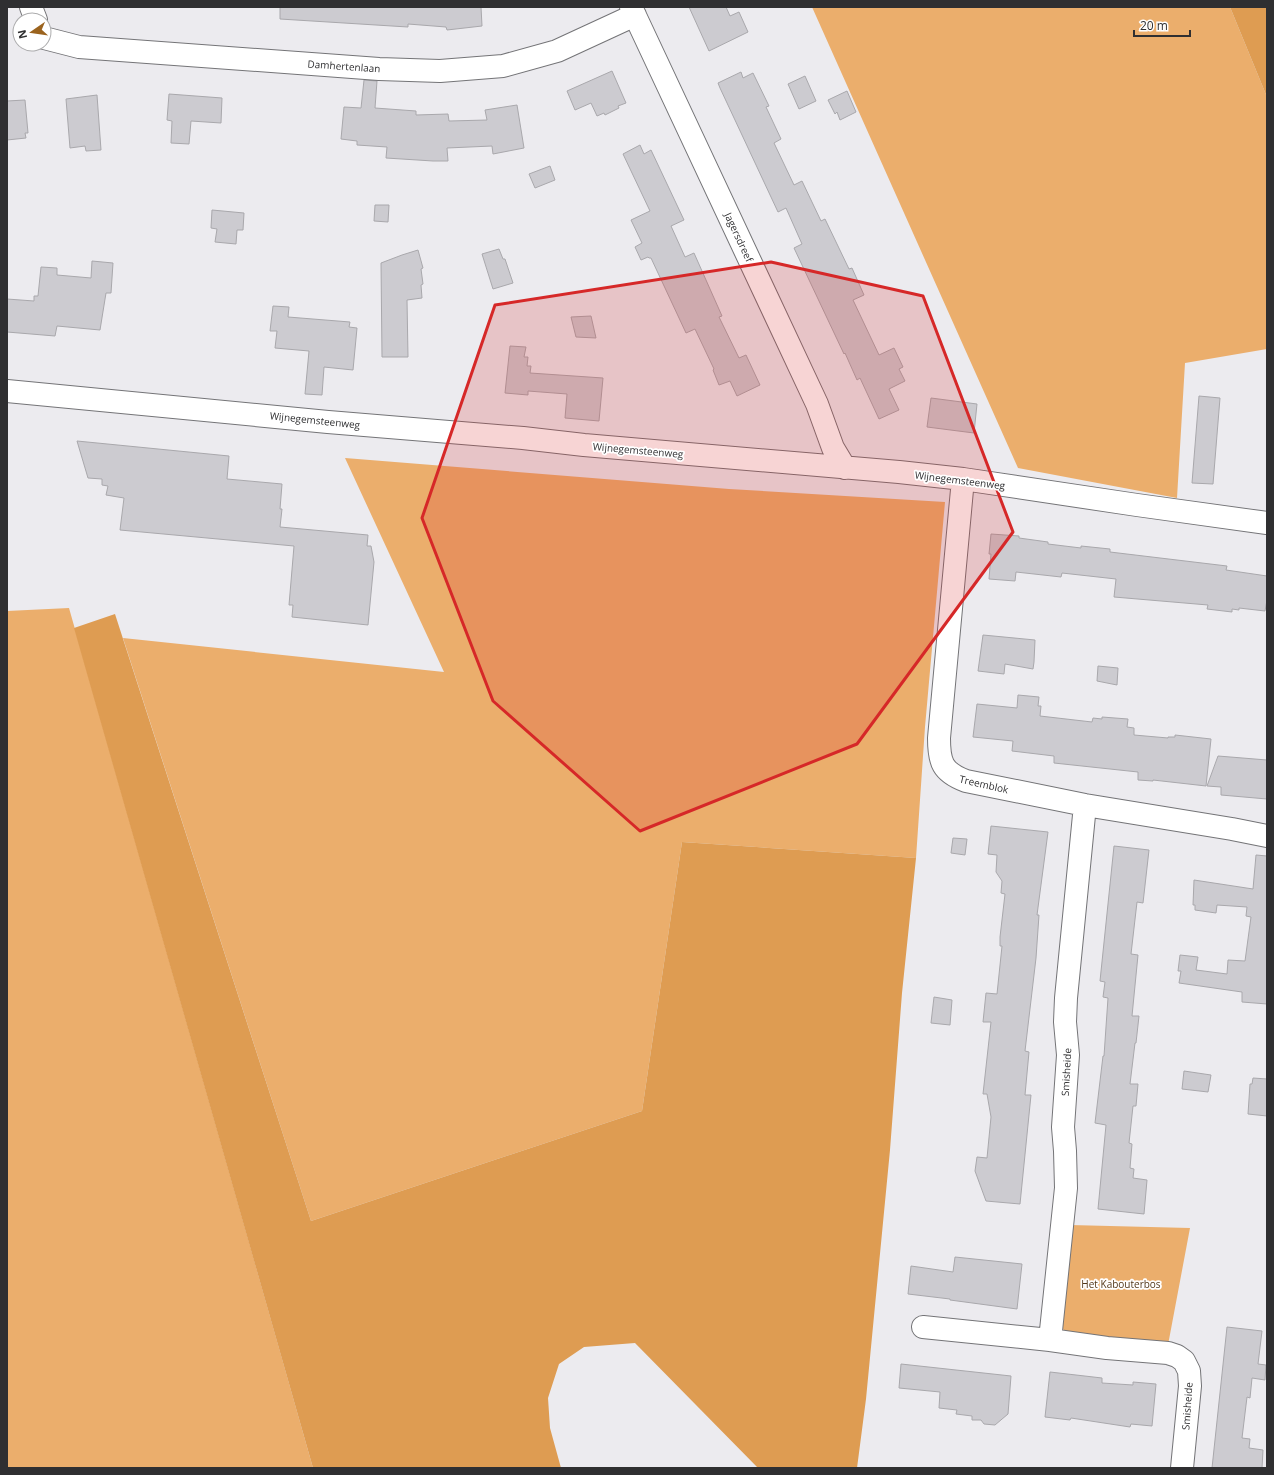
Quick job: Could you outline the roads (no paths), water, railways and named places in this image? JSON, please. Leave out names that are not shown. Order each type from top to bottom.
[{"type":"street","name":"Damhertenlaan","points":[[52,40],[79,47],[379,69],[440,71],[503,66],[557,51],[633,11]]},
{"type":"street","name":"Jagersdreef","points":[[633,11],[817,404],[833,448],[845,468]]},
{"type":"street","name":"Wijnegemsteenweg","points":[[7,391],[328,422],[899,472],[963,479],[1137,506],[1267,524]]},
{"type":"street","name":"Treemblok","points":[[963,479],[939,738],[939,753],[946,770],[954,777],[966,781],[1085,805],[1218,826],[1267,836]]},
{"type":"street","name":"Smisheide","points":[[1050,1340],[1066,1188],[1063,1127],[1068,1055],[1065,1022],[1066,998],[1085,805]]},
{"type":"street","name":"Smisheide","points":[[923,1327],[1050,1340],[1177,1356],[1184,1361],[1189,1371],[1190,1386],[1182,1468]]},
{"type":"park label","name":"Het Kabouterbos","points":[[1121,1284]]}]
